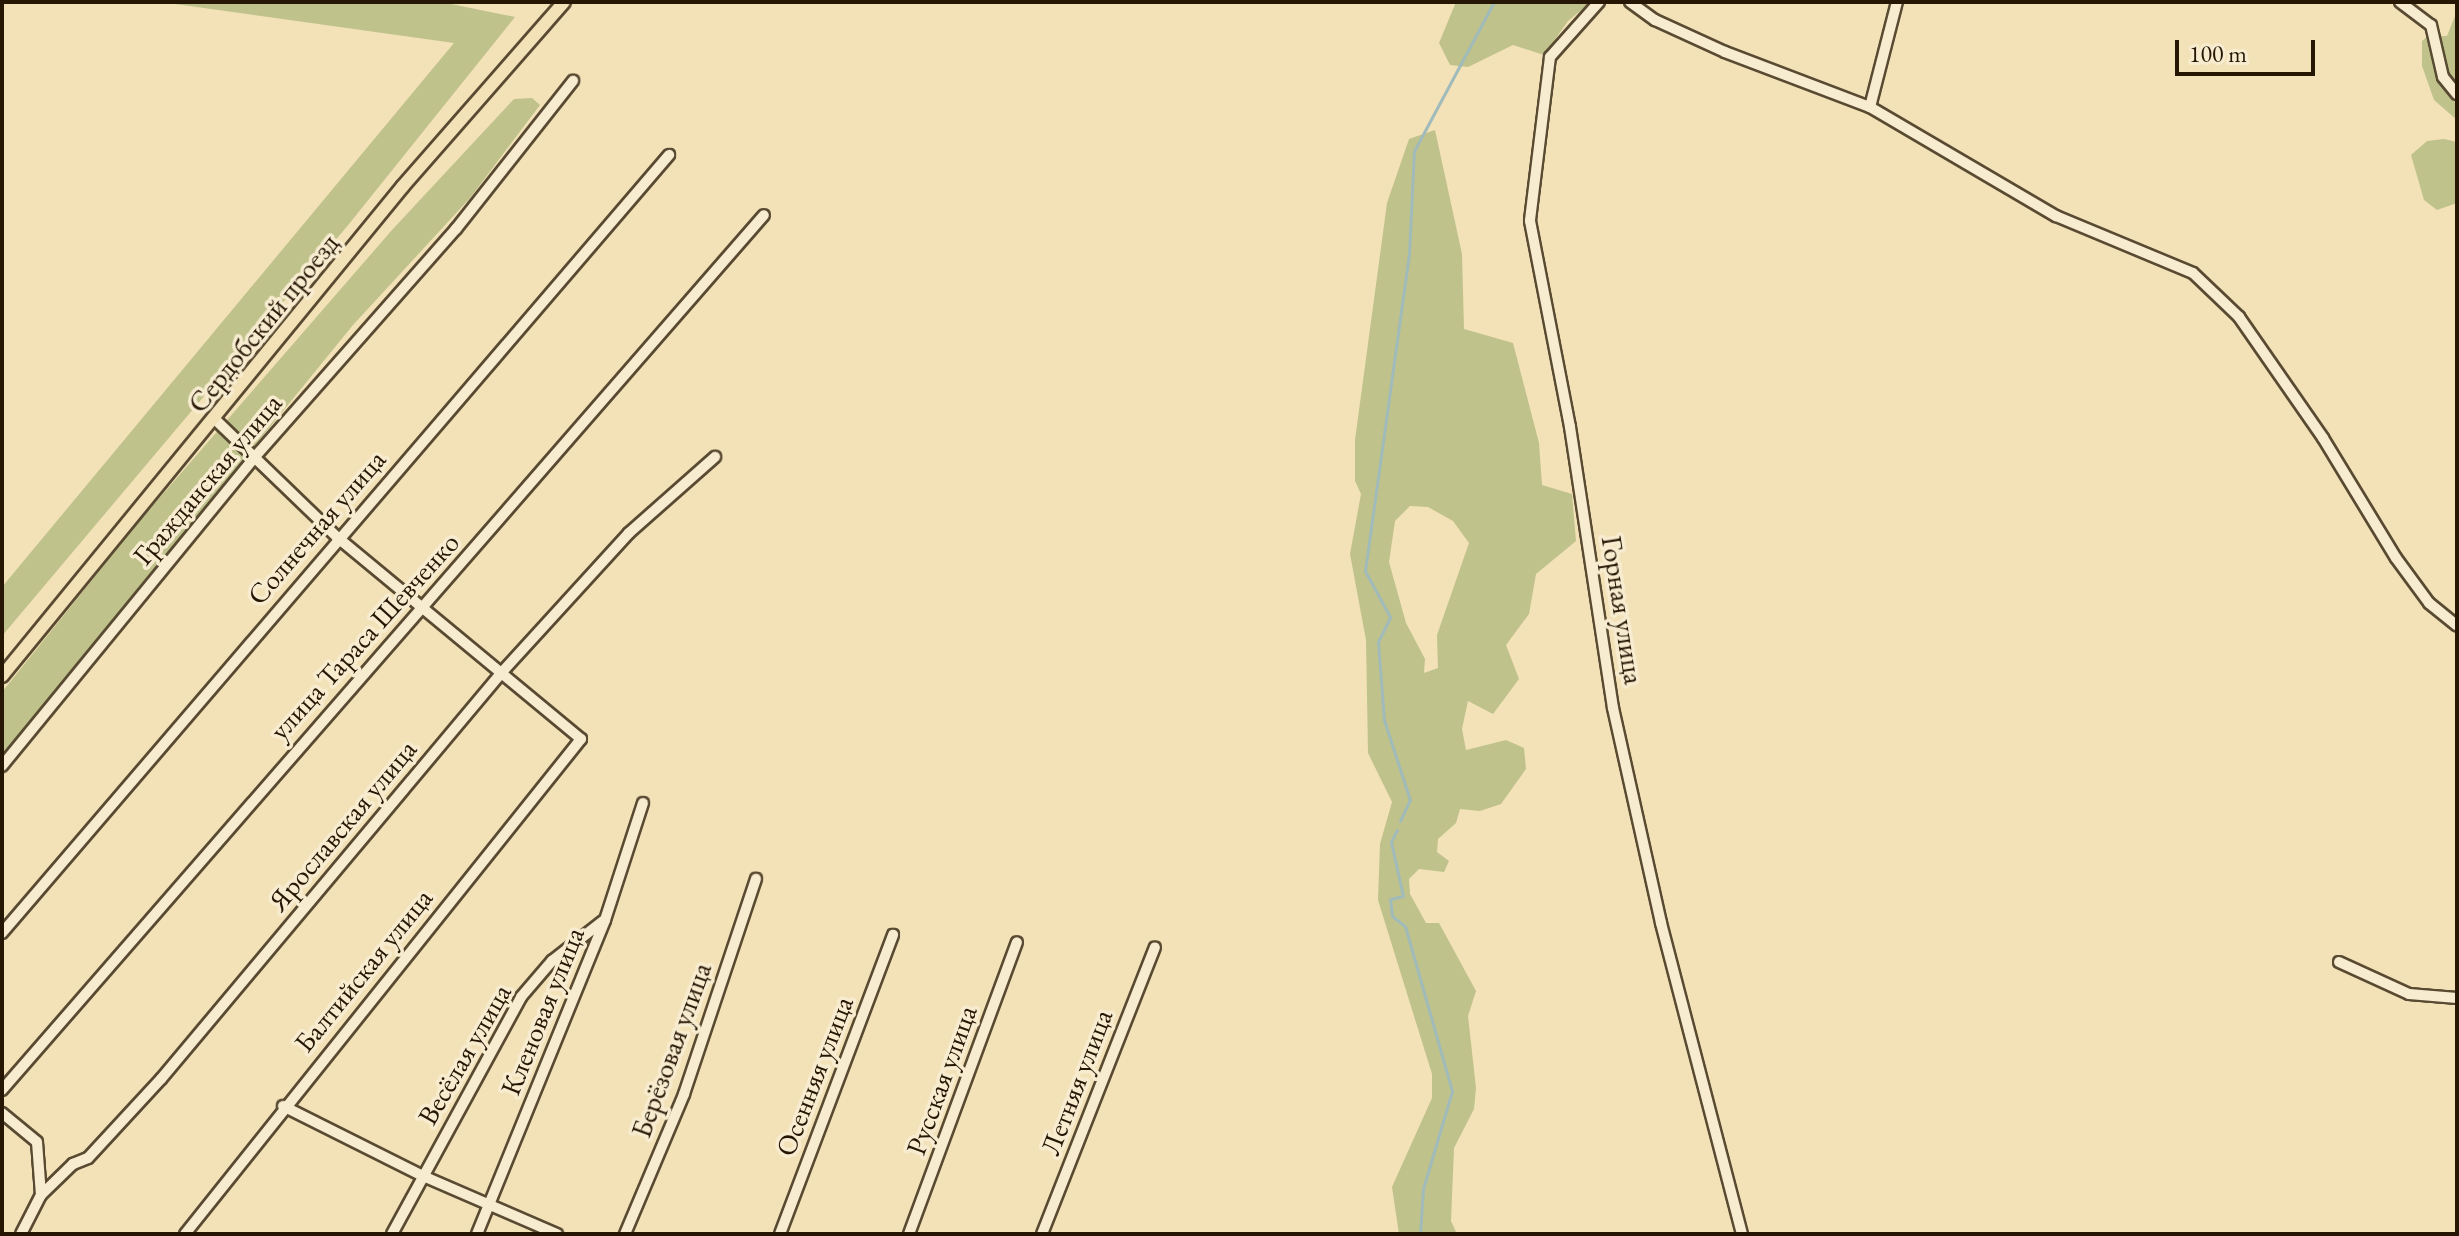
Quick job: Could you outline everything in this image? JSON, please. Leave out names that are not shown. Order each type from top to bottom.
[{"type":"main road","name":"Сердобский проезд","points":[[2,676],[216,420],[403,186],[564,2]]},
{"type":"street","name":"Горная улица","points":[[1599,2],[1550,57],[1533,175],[1532,246],[1570,427],[1613,708],[1661,923],[1742,1234]]},
{"type":"street","points":[[1630,2],[1655,20],[1725,52],[1870,107],[2056,216],[2193,273],[2239,317],[2323,438],[2396,558],[2429,603],[2457,626]]},
{"type":"street","points":[[1870,107],[1897,2]]},
{"type":"street","points":[[2400,2],[2431,25],[2443,77],[2457,94]]},
{"type":"street","name":"Гражданская улица","points":[[2,766],[253,459],[456,229],[573,81]]},
{"type":"street","name":"Солнечная улица","points":[[2,933],[337,537],[669,155]]},
{"type":"street","name":"улица Тараса Шевченко","points":[[2,1090],[764,215]]},
{"type":"street","points":[[216,420],[337,537],[503,671]]},
{"type":"street","name":"Ярославская улица","points":[[21,1234],[41,1195],[73,1164],[88,1158],[161,1079],[503,671],[629,533],[715,457]]},
{"type":"street","name":"Балтийская улица","points":[[185,1234],[283,1106],[581,739],[503,671]]},
{"type":"street","name":"Кленовая улица","points":[[477,1234],[605,920],[643,803]]},
{"type":"street","name":"Берёзовая улица","points":[[625,1234],[684,1094],[756,879]]},
{"type":"street","name":"Весёлая улица","points":[[392,1234],[521,997],[552,961],[605,920]]},
{"type":"street","name":"Осенняя улица","points":[[780,1234],[893,935]]},
{"type":"street","name":"Русская улица","points":[[909,1234],[1017,942]]},
{"type":"street","name":"Летняя улица","points":[[1042,1234],[1155,947]]},
{"type":"street","points":[[2339,962],[2409,994],[2457,998]]},
{"type":"street","points":[[283,1106],[423,1176],[557,1234]]},
{"type":"street","points":[[2,1113],[37,1142],[41,1195]]},
{"type":"green space","points":[[161,2],[441,2],[515,17],[349,224],[2,636],[2,587],[454,43]]},
{"type":"green space","points":[[1456,2],[1591,2],[1568,21],[1544,55],[1513,45],[1468,67],[1450,65],[1439,43]]},
{"type":"green space","points":[[2457,11],[2457,120],[2434,100],[2422,66],[2422,41],[2428,36],[2447,36]]},
{"type":"green space","points":[[532,98],[540,105],[470,198],[353,325],[2,756],[2,692],[142,518],[392,230],[514,99]]},
{"type":"green space","points":[[1435,130],[1462,254],[1464,329],[1513,343],[1539,443],[1542,485],[1572,494],[1576,541],[1536,574],[1529,614],[1506,645],[1519,679],[1493,714],[1468,701],[1462,729],[1466,750],[1506,740],[1524,748],[1526,769],[1501,804],[1480,811],[1460,809],[1456,823],[1438,839],[1437,852],[1449,861],[1444,872],[1419,869],[1409,879],[1410,894],[1426,923],[1439,923],[1476,991],[1468,1016],[1476,1088],[1474,1109],[1454,1148],[1451,1221],[1457,1234],[1399,1234],[1392,1187],[1432,1098],[1432,1074],[1378,900],[1380,844],[1392,802],[1368,753],[1366,640],[1350,554],[1361,494],[1355,481],[1355,440],[1387,203],[1409,139]],"holes":[[[1410,506],[1428,507],[1453,521],[1469,543],[1437,635],[1438,668],[1424,673],[1425,659],[1406,623],[1389,562],[1395,521]]]},
{"type":"green space","points":[[2444,139],[2457,142],[2457,203],[2437,210],[2424,200],[2411,155],[2427,141]]},
{"type":"waterway","points":[[1400,821],[1410,800],[1384,720],[1378,642],[1390,617],[1365,571],[1409,253],[1414,151],[1494,2]]},
{"type":"waterway","points":[[1397,830],[1391,842],[1403,896],[1390,899],[1392,916],[1405,926],[1452,1091],[1423,1189],[1420,1234]]}]
